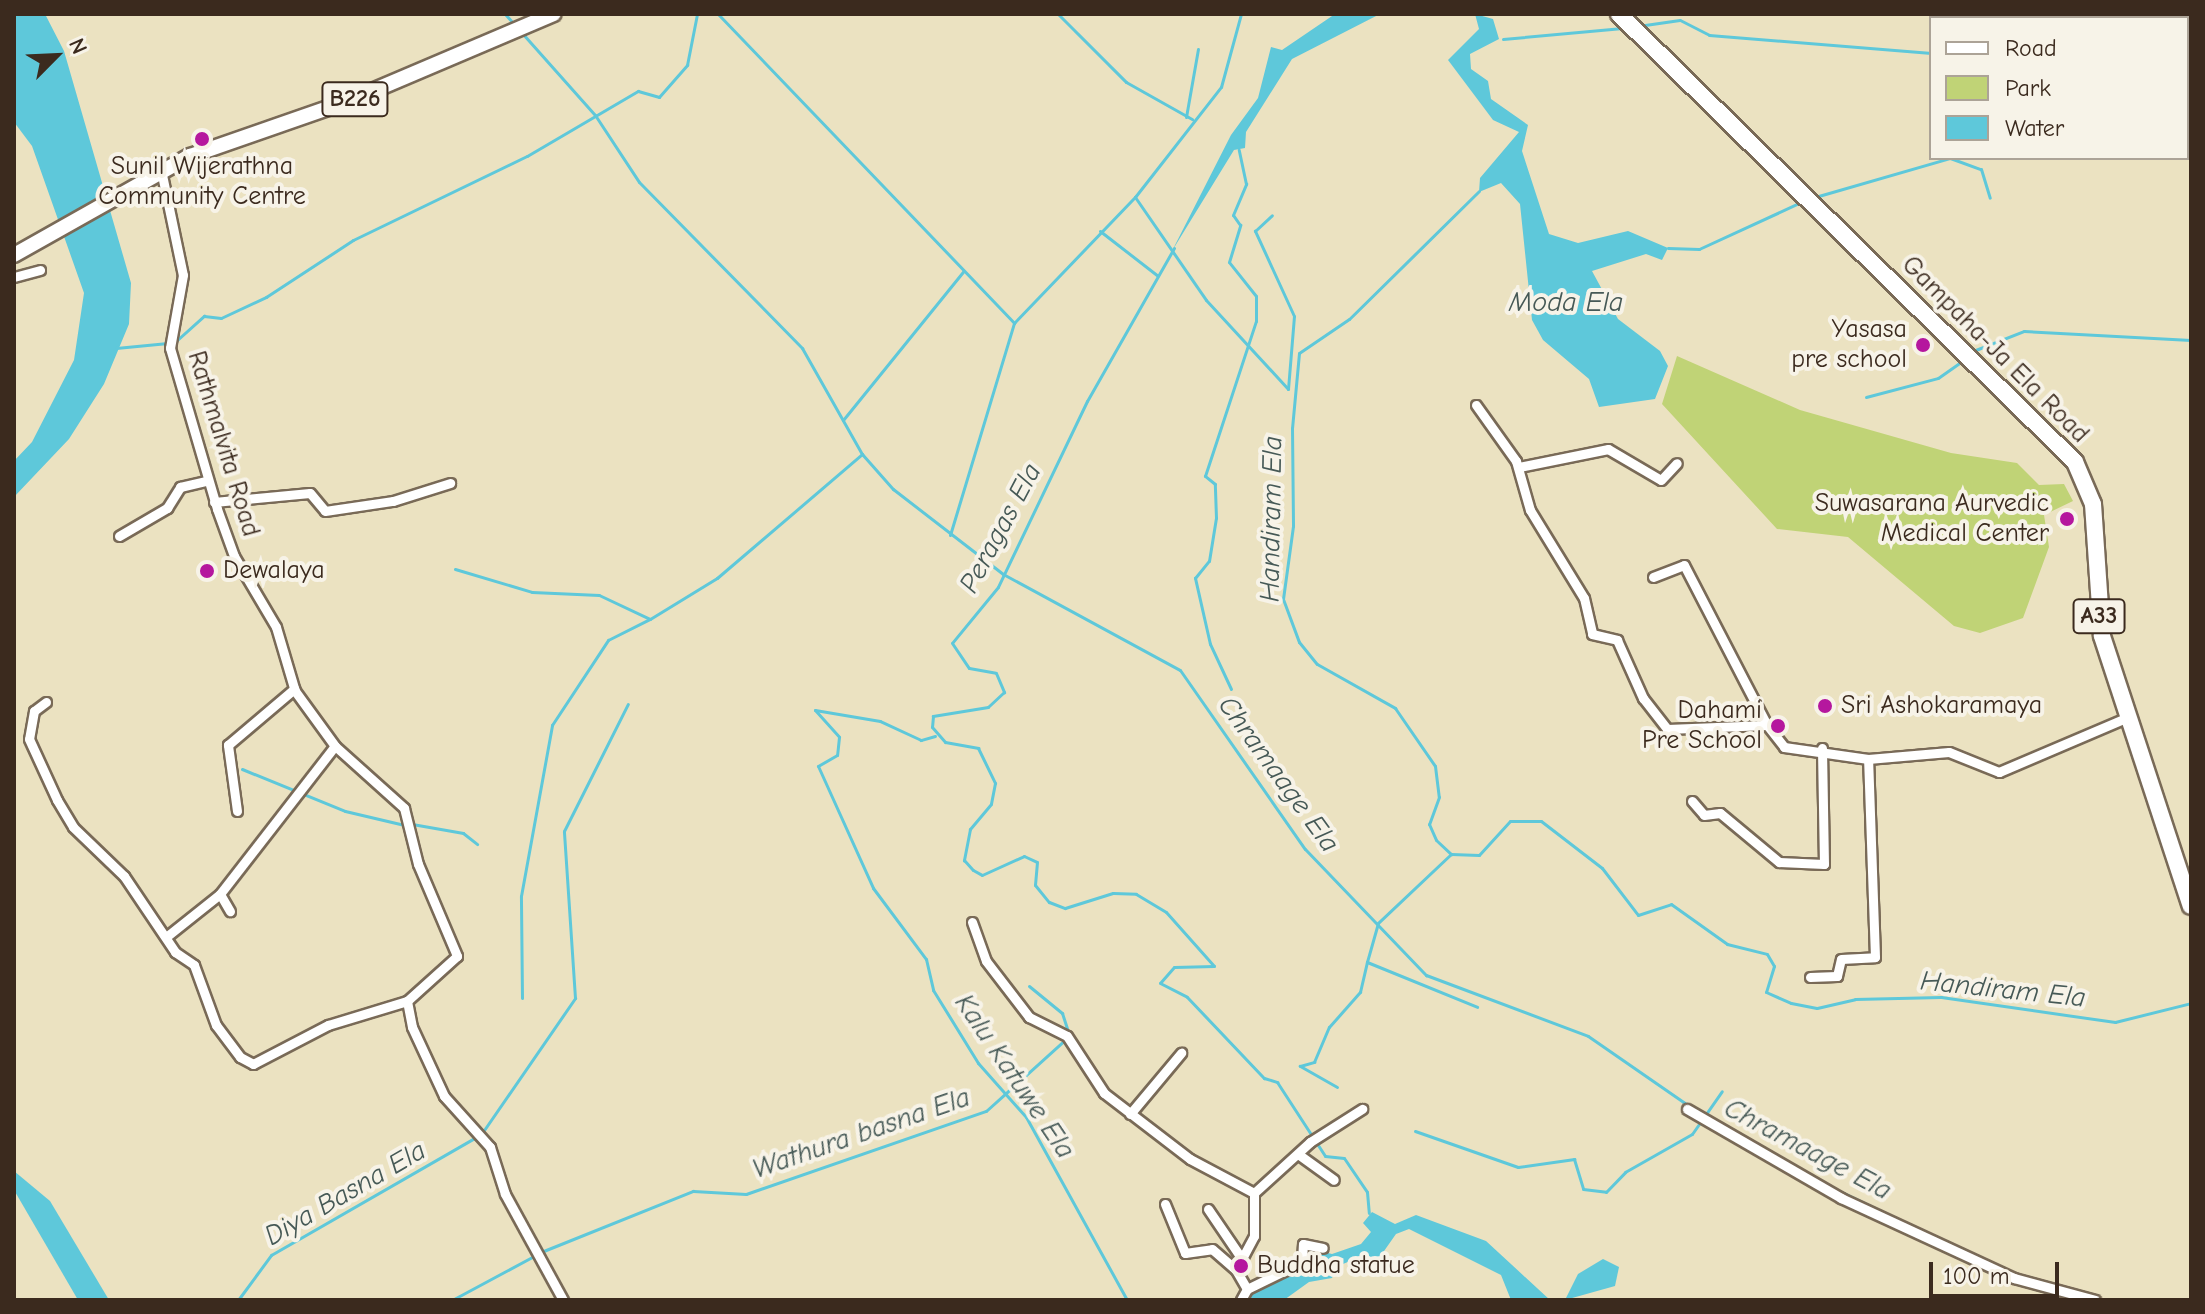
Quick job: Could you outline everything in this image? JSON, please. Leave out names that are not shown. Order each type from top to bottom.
[{"type":"highway","name":"Gampaha-Ja Ela Road","points":[[1627,22],[1967,357],[2057,441],[2088,482],[2101,632],[2191,906]]},
{"type":"main road","name":"B226","points":[[14,255],[161,170],[522,30],[554,14]]},
{"type":"street","name":"Rathmalvita Road","points":[[161,170],[183,275],[170,344],[207,481],[234,556],[276,627],[294,689],[335,746],[396,798],[410,824],[452,941],[456,959],[407,1001]]},
{"type":"street","points":[[14,277],[40,270]]},
{"type":"street","points":[[1476,405],[1519,467],[1530,510],[1584,598],[1592,634],[1617,640],[1643,698],[1667,729],[1767,725]]},
{"type":"street","points":[[1519,467],[1608,449],[1661,480],[1677,463]]},
{"type":"street","points":[[119,536],[167,508],[180,487],[207,481]]},
{"type":"street","points":[[214,502],[310,493],[325,511],[393,501],[450,483]]},
{"type":"street","points":[[1653,577],[1684,565],[1778,745],[1822,748],[1868,759],[1949,752],[1999,772],[2130,716]]},
{"type":"street","points":[[237,811],[228,745],[294,689]]},
{"type":"street","points":[[46,702],[30,725],[39,766],[73,827],[124,876],[166,937],[202,976],[216,1025],[248,1063],[328,1025],[407,1001],[425,1063],[444,1096],[481,1134],[563,1300]]},
{"type":"street","points":[[166,937],[220,894],[335,746]]},
{"type":"street","points":[[1692,801],[1704,815],[1720,813],[1779,862],[1824,864],[1822,748]]},
{"type":"street","points":[[1810,977],[1837,976],[1841,959],[1875,957],[1868,759]]},
{"type":"street","points":[[220,894],[230,911]]},
{"type":"street","points":[[972,922],[977,948],[1029,1017],[1067,1037],[1091,1062],[1104,1093],[1190,1159],[1254,1193]]},
{"type":"street","points":[[1130,1114],[1181,1053]]},
{"type":"street","points":[[1236,1270],[1254,1236],[1254,1193],[1312,1140],[1362,1109]]},
{"type":"street","points":[[1687,1109],[1841,1198],[2014,1278],[2095,1300]]},
{"type":"street","points":[[1298,1154],[1334,1180]]},
{"type":"street","points":[[1165,1204],[1185,1253],[1212,1249],[1236,1270],[1247,1289]]},
{"type":"street","points":[[1208,1209],[1242,1259]]},
{"type":"street","points":[[1241,1300],[1247,1289],[1302,1262],[1303,1244],[1323,1248]]},
{"type":"green space","points":[[1677,356],[1800,410],[1951,453],[2017,463],[2039,485],[2064,484],[2073,501],[2044,515],[2049,547],[2023,618],[1980,633],[1954,626],[1848,537],[1777,529],[1662,404]]},
{"type":"water","points":[[14,14],[45,14],[64,51],[131,283],[129,324],[104,384],[69,439],[14,497],[14,461],[32,442],[74,360],[84,293],[32,146],[14,122]]},
{"type":"water","points":[[1335,14],[1380,14],[1292,59],[1246,132],[1245,148],[1234,150],[1172,251],[1231,135],[1258,98],[1271,47],[1282,50]]},
{"type":"water","name":"Moda Ela","points":[[1475,14],[1493,19],[1499,39],[1470,54],[1471,69],[1488,81],[1491,99],[1528,125],[1522,151],[1549,234],[1578,243],[1628,231],[1668,248],[1662,260],[1646,254],[1592,271],[1618,319],[1660,351],[1668,366],[1655,399],[1599,407],[1589,379],[1543,340],[1532,320],[1520,204],[1501,183],[1479,192],[1480,178],[1519,132],[1493,120],[1448,60],[1479,29]]},
{"type":"water","points":[[2000,14],[2188,16],[2094,16]]},
{"type":"water","points":[[2189,16],[2191,18],[2191,87],[2189,52]]},
{"type":"water","points":[[14,1171],[50,1201],[109,1300],[78,1300],[14,1190]]},
{"type":"water","points":[[1372,1212],[1395,1224],[1416,1215],[1486,1241],[1550,1300],[1511,1300],[1501,1275],[1409,1229],[1396,1234],[1377,1261],[1365,1255],[1338,1266],[1332,1278],[1309,1282],[1284,1300],[1247,1300],[1256,1285],[1299,1266],[1305,1247],[1332,1254],[1361,1244],[1371,1232],[1363,1223]]},
{"type":"water","points":[[1603,1259],[1619,1267],[1615,1286],[1565,1300],[1578,1274]]},
{"type":"waterway","name":"Peragas Ela","points":[[505,14],[514,24]]},
{"type":"waterway","points":[[176,341],[204,316],[221,318],[266,297],[353,240],[527,156],[638,91],[659,97],[687,65],[697,14]]},
{"type":"waterway","points":[[718,14],[1014,323]]},
{"type":"waterway","points":[[1058,14],[1126,82],[1192,119]]},
{"type":"waterway","points":[[950,535],[1014,323],[1135,197],[1221,87],[1241,14]]},
{"type":"waterway","points":[[1638,26],[1680,20],[1709,35],[1929,53]]},
{"type":"waterway","points":[[1503,39],[1622,28]]},
{"type":"waterway","name":"Peragas Ela","points":[[522,33],[595,115],[639,182],[802,348],[862,454]]},
{"type":"waterway","points":[[1186,117],[1198,49]]},
{"type":"waterway","name":"Peragas Ela","points":[[1231,689],[1210,644],[1195,578],[1209,561],[1216,518],[1215,484],[1205,476],[1256,321],[1256,296],[1229,262],[1240,225],[1233,215],[1246,184],[1239,150]]},
{"type":"waterway","points":[[1815,197],[1943,160]]},
{"type":"waterway","points":[[1956,160],[1981,169],[1990,198]]},
{"type":"waterway","name":"Handiram Ela","points":[[1479,191],[1349,319],[1299,353],[1292,428],[1293,526],[1283,599],[1299,642],[1317,664],[1395,708],[1435,766],[1439,797],[1429,824],[1436,840],[1451,854],[1479,855],[1510,821],[1541,821],[1602,868],[1638,915],[1671,904],[1727,944],[1767,954],[1774,966],[1766,992],[1791,1003],[1817,1008],[1855,999],[1941,997],[2115,1022],[2191,1003]]},
{"type":"waterway","points":[[1135,197],[1206,300],[1288,389],[1294,316],[1255,231],[1272,215]]},
{"type":"waterway","points":[[1668,248],[1699,249],[1801,202]]},
{"type":"waterway","points":[[1100,231],[1158,276]]},
{"type":"waterway","name":"Peragas Ela","points":[[1174,248],[1087,401],[998,587],[952,643],[969,668],[996,673],[1004,692],[988,707],[933,716],[932,727],[945,742],[978,748],[995,783],[991,804],[970,829],[964,860],[982,875],[1024,856],[1037,862],[1035,885],[1049,902],[1065,908],[1113,893],[1136,894],[1166,912],[1214,966],[1174,967],[1160,983],[1187,997],[1264,1078],[1277,1082],[1325,1156],[1344,1158],[1367,1192],[1369,1213]]},
{"type":"waterway","points":[[843,420],[963,272]]},
{"type":"waterway","points":[[1973,351],[2024,331],[2191,340]]},
{"type":"waterway","points":[[116,348],[168,343]]},
{"type":"waterway","points":[[1866,397],[1938,378],[1965,359]]},
{"type":"waterway","name":"Chramaage Ela","points":[[455,569],[532,592],[599,595],[650,619],[717,578],[862,454],[893,489],[1003,574],[1180,670],[1305,849],[1426,975],[1588,1036],[1689,1106]]},
{"type":"waterway","points":[[522,998],[521,896],[552,725],[608,640],[650,619]]},
{"type":"waterway","points":[[482,1133],[575,998],[564,831],[628,704]]},
{"type":"waterway","name":"Kalu Katuwe Ela","points":[[935,736],[921,740],[880,721],[815,710],[839,737],[837,755],[818,766],[873,888],[926,959],[933,990],[978,1063],[1026,1117],[1127,1300]]},
{"type":"waterway","points":[[242,769],[345,811],[404,825]]},
{"type":"waterway","points":[[412,824],[463,833],[477,844]]},
{"type":"waterway","points":[[1451,854],[1378,923],[1367,962],[1477,1007]]},
{"type":"waterway","points":[[1337,1087],[1300,1066],[1314,1062],[1329,1027],[1360,992],[1367,962]]},
{"type":"waterway","name":"Wathura basna Ela","points":[[1029,986],[1062,1013],[1068,1032]]},
{"type":"waterway","name":"Wathura basna Ela","points":[[541,1252],[693,1191],[746,1194],[986,1111],[1066,1039]]},
{"type":"waterway","points":[[1415,1131],[1518,1167],[1574,1159],[1583,1189],[1606,1192],[1625,1172],[1692,1134],[1722,1091]]},
{"type":"waterway","name":"Diya Basna Ela","points":[[238,1300],[271,1255],[476,1137]]},
{"type":"waterway","name":"Chramaage Ela","points":[[1823,1183],[1925,1232]]},
{"type":"waterway","name":"Wathura basna Ela","points":[[452,1300],[534,1256]]},
{"type":"place","name":"Sunil Wijerathna Community Centre","points":[[202,139]]},
{"type":"place","name":"Yasasa pre school","points":[[1923,345]]},
{"type":"place","name":"Suwasarana Aurvedic Medical Center","points":[[2067,519]]},
{"type":"place","name":"Dewalaya","points":[[207,571]]},
{"type":"place","name":"Sri Ashokaramaya","points":[[1825,706]]},
{"type":"place","name":"Dahami Pre School","points":[[1778,726]]},
{"type":"place","name":"Buddha statue","points":[[1241,1266]]}]
